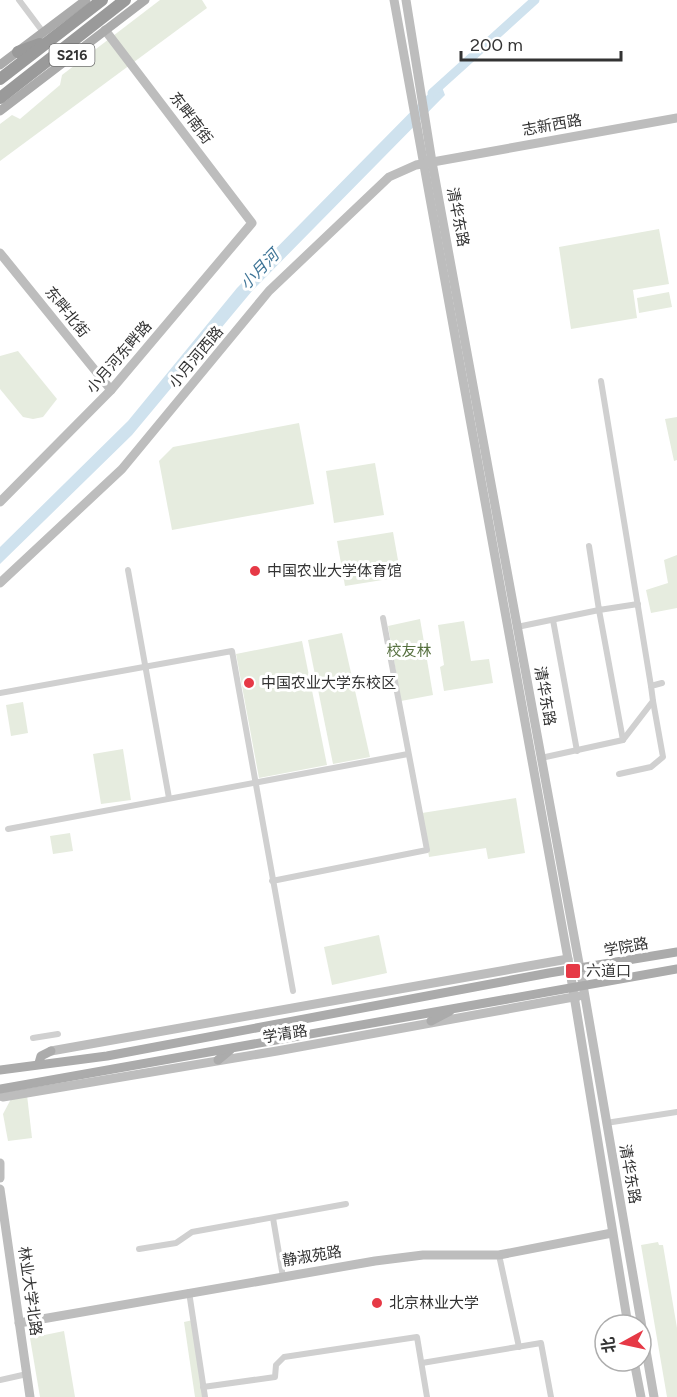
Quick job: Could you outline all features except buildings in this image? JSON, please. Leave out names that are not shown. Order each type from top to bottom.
[{"type":"highway","points":[[18,52],[102,0]]},
{"type":"highway","points":[[0,98],[125,0]]},
{"type":"highway","points":[[68,57],[82,33]]},
{"type":"highway","points":[[0,79],[46,36]]},
{"type":"main road","name":"S216","points":[[46,36],[86,0]]},
{"type":"main road","name":"S216","points":[[0,111],[145,0]]},
{"type":"main road","points":[[0,65],[18,52]]},
{"type":"main road","name":"学院路","points":[[574,970],[677,952]]},
{"type":"main road","name":"学院路","points":[[573,992],[677,969]]},
{"type":"main road","name":"学清路","points":[[0,1070],[39,1063],[107,1056],[574,970]]},
{"type":"main road","name":"学清路","points":[[0,1089],[455,1008],[573,992]]},
{"type":"main road","points":[[431,1021],[455,1008]]},
{"type":"main road","points":[[218,1060],[232,1048]]},
{"type":"main road","points":[[39,1063],[41,1056],[51,1051]]},
{"type":"street","points":[[18,0],[46,36]]},
{"type":"street","name":"清华东路","points":[[394,0],[417,129],[428,162],[472,371],[518,627],[574,970],[573,992],[626,1313]]},
{"type":"street","name":"清华东路","points":[[406,0],[427,120],[428,162],[460,373],[568,959],[584,990],[654,1397]]},
{"type":"street","name":"东畔南街","points":[[105,30],[252,223]]},
{"type":"street","name":"志新西路","points":[[428,162],[677,118]]},
{"type":"street","name":"小月河西路","points":[[0,583],[122,469],[269,291],[389,177],[407,167],[428,162]]},
{"type":"street","name":"小月河东畔路","points":[[0,502],[111,390],[252,223]]},
{"type":"street","name":"东畔北街","points":[[0,253],[111,390]]},
{"type":"street","points":[[460,373],[472,371]]},
{"type":"street","points":[[601,381],[663,757],[651,767],[619,774]]},
{"type":"street","points":[[589,546],[623,740]]},
{"type":"street","points":[[128,570],[169,798]]},
{"type":"street","points":[[518,627],[638,604]]},
{"type":"street","points":[[272,881],[427,850],[383,618]]},
{"type":"street","points":[[553,620],[577,751]]},
{"type":"street","points":[[0,693],[232,651],[293,991]]},
{"type":"street","points":[[651,686],[662,683]]},
{"type":"street","points":[[541,758],[623,740],[653,701]]},
{"type":"street","points":[[8,829],[408,754]]},
{"type":"street","name":"学清路","points":[[51,1051],[568,959]]},
{"type":"street","name":"学清路","points":[[0,1095],[13,1096],[277,1051],[573,992]]},
{"type":"street","points":[[33,1038],[58,1034]]},
{"type":"street","points":[[606,1123],[677,1112]]},
{"type":"street","points":[[0,1162],[0,1178]]},
{"type":"street","name":"林业大学北路","points":[[0,1189],[30,1397]]},
{"type":"street","points":[[139,1249],[176,1243],[192,1232],[346,1204]]},
{"type":"street","points":[[273,1218],[283,1276]]},
{"type":"street","points":[[623,1223],[612,1233],[626,1239]]},
{"type":"street","name":"静淑苑路","points":[[19,1323],[130,1306],[189,1292],[283,1276],[423,1255],[499,1255],[612,1233]]},
{"type":"street","points":[[499,1255],[519,1347]]},
{"type":"street","points":[[189,1292],[205,1397]]},
{"type":"street","points":[[204,1387],[275,1377],[276,1365],[284,1358],[417,1337],[427,1397]]},
{"type":"street","points":[[422,1363],[541,1343],[551,1397]]},
{"type":"street","points":[[636,1373],[641,1397]]},
{"type":"street","points":[[0,1380],[27,1374]]},
{"type":"green space","points":[[160,0],[202,0],[207,8],[0,161],[0,124],[12,115],[20,119],[60,85],[62,75]]},
{"type":"green space","points":[[659,229],[669,284],[633,290],[637,318],[571,329],[559,247]]},
{"type":"green space","points":[[669,292],[672,307],[639,313],[637,298]]},
{"type":"green space","points":[[18,351],[57,399],[43,417],[33,419],[23,417],[0,389],[0,356]]},
{"type":"green space","points":[[677,417],[677,460],[674,461],[665,419]]},
{"type":"green space","points":[[299,423],[314,504],[172,530],[159,461],[173,447]]},
{"type":"green space","points":[[375,463],[384,515],[334,523],[326,471]]},
{"type":"green space","points":[[393,532],[401,577],[345,586],[337,541]]},
{"type":"green space","points":[[677,555],[677,608],[651,613],[646,590],[668,583],[664,560]]},
{"type":"green space","name":"校友林","points":[[420,619],[433,695],[401,701],[388,626]]},
{"type":"green space","points":[[464,621],[471,661],[489,659],[493,683],[444,691],[440,667],[444,665],[438,625]]},
{"type":"green space","points":[[342,633],[370,757],[333,764],[308,640]]},
{"type":"green space","points":[[302,641],[327,765],[259,778],[236,654]]},
{"type":"green space","points":[[23,702],[28,733],[11,736],[6,705]]},
{"type":"green space","points":[[123,749],[131,800],[101,804],[93,754]]},
{"type":"green space","points":[[516,798],[525,853],[488,859],[486,848],[429,857],[422,813]]},
{"type":"green space","points":[[70,833],[73,851],[53,854],[50,836]]},
{"type":"green space","points":[[379,935],[387,973],[332,985],[324,947]]},
{"type":"green space","points":[[27,1095],[32,1138],[8,1141],[3,1114],[11,1099]]},
{"type":"green space","points":[[658,1242],[659,1245],[663,1245],[677,1328],[677,1397],[667,1397],[641,1245]]},
{"type":"green space","points":[[193,1320],[203,1397],[195,1397],[184,1322]]},
{"type":"green space","points":[[64,1331],[75,1397],[40,1397],[30,1338]]},
{"type":"water","points":[[440,82],[445,95],[252,291],[132,435],[0,564],[0,547],[128,421],[237,288]]},
{"type":"waterway","name":"小月河","points":[[432,93],[535,0]]},
{"type":"place","name":"中国农业大学体育馆","points":[[255,571]]},
{"type":"place","name":"中国农业大学东校区","points":[[249,683]]},
{"type":"place","name":"六道口","points":[[573,971]]},
{"type":"place","name":"北京林业大学","points":[[377,1303]]}]
